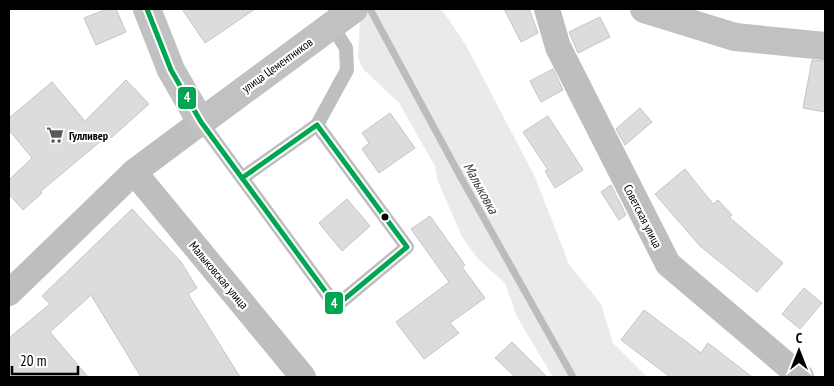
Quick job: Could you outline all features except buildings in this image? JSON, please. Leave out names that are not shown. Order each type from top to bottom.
[{"type":"street","points":[[9,293],[134,172],[200,122],[171,70],[147,9]]},
{"type":"street","name":"Советская улица","points":[[548,9],[558,48],[668,264],[801,377]]},
{"type":"street","points":[[644,9],[735,37],[825,46]]},
{"type":"street","name":"улица Цементников","points":[[200,122],[345,15]]},
{"type":"street","name":"Малыковская улица","points":[[134,172],[304,377]]},
{"type":"lane","points":[[242,178],[317,125],[347,70],[345,15]]},
{"type":"lane","points":[[200,122],[336,306],[407,247],[317,125]]},
{"type":"shaded area","points":[[374,9],[440,9],[443,11],[467,47],[535,177],[569,264],[601,304],[613,343],[647,377],[553,377],[517,317],[505,283],[478,259],[462,237],[437,179],[435,166],[399,103],[363,69],[358,58],[360,19]]},
{"type":"waterway","name":"Малыковка","points":[[370,9],[459,174],[573,377]]},
{"type":"transit line","name":"4","points":[[147,9],[171,70],[201,122],[242,178]]},
{"type":"transit line","name":"4","points":[[317,125],[407,247],[336,306],[242,178],[317,125]]},
{"type":"place","name":"Гулливер","points":[[55,135]]}]
